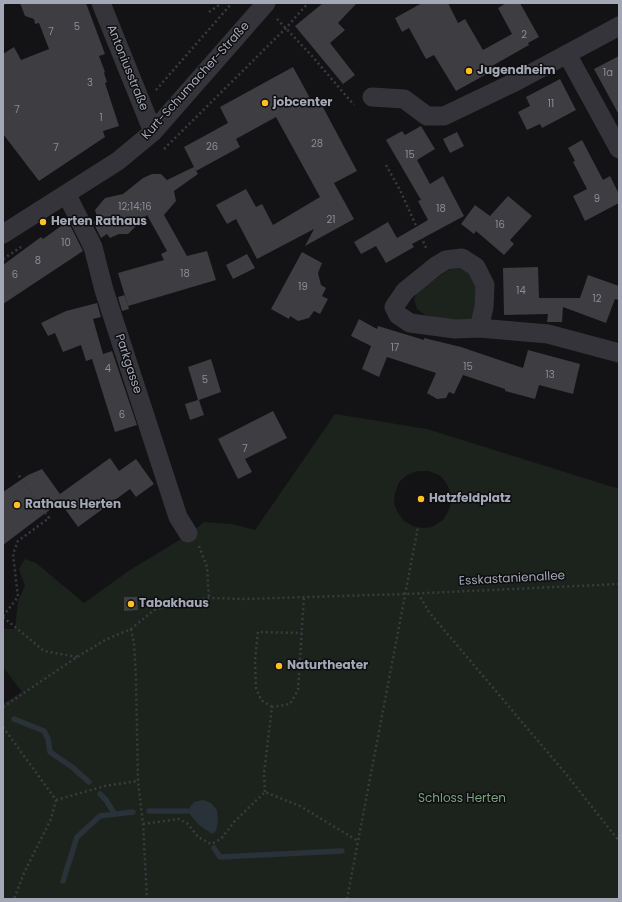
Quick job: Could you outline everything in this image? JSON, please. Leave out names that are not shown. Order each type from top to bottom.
[{"type":"street","name":"Antoniusstraße","points":[[101,3],[153,132]]},
{"type":"street","name":"Kurt-Schumacher-Straße","points":[[3,234],[67,195],[118,161],[153,132],[265,5]]},
{"type":"street","points":[[372,97],[404,99],[427,116],[444,116],[517,81],[619,26]]},
{"type":"street","points":[[567,54],[619,149]]},
{"type":"street","name":"Parkgasse","points":[[67,195],[93,247],[104,290],[176,510],[188,533]]},
{"type":"street","points":[[479,328],[484,307],[485,285],[476,268],[462,258],[446,260],[436,266],[410,287],[398,300],[394,307],[398,315],[410,323],[455,329],[479,328],[548,334],[619,353]]},
{"type":"path","points":[[3,4],[7,3]]},
{"type":"path","points":[[209,12],[222,3]]},
{"type":"path","points":[[265,5],[312,56],[354,105]]},
{"type":"path","points":[[386,165],[400,190],[436,266]]},
{"type":"path","points":[[17,473],[49,518],[18,541],[12,554],[18,597],[3,616],[44,651],[77,656]]},
{"type":"path","points":[[347,899],[418,527]]},
{"type":"path","points":[[188,533],[199,545],[207,567],[209,598]]},
{"type":"path","name":"Esskastanienallee","points":[[3,708],[77,656],[105,640],[131,629],[149,614],[164,606],[209,598],[405,594],[619,584]]},
{"type":"path","points":[[418,593],[429,612],[566,774],[619,842]]},
{"type":"path","points":[[302,633],[258,632],[255,660],[256,688],[261,700],[272,707],[290,704],[298,690],[302,633],[304,596]]},
{"type":"path","points":[[131,629],[134,643],[136,678],[138,781],[143,824],[146,899]]},
{"type":"path","points":[[143,824],[179,819],[188,824],[198,838],[211,844],[221,839],[234,822],[265,792],[264,773],[272,707]]},
{"type":"path","points":[[3,727],[56,800]]},
{"type":"path","points":[[56,800],[105,786],[138,781]]},
{"type":"path","points":[[265,792],[300,806],[334,824],[358,841]]},
{"type":"path","points":[[14,899],[24,873],[50,818],[56,800]]},
{"type":"green space","points":[[459,267],[465,268],[477,280],[473,321],[440,319],[425,315],[417,309],[414,299],[417,292],[447,271]]},
{"type":"green space","name":"Schloss Herten","points":[[335,414],[427,429],[619,489],[619,899],[3,899],[3,704],[22,692],[3,667],[3,629],[15,629],[18,601],[25,586],[19,569],[25,559],[36,563],[84,603],[130,570],[191,533],[204,522],[232,524],[255,530]],"holes":[[[418,471],[429,471],[441,476],[448,486],[452,498],[449,510],[443,520],[432,527],[422,528],[413,526],[404,521],[394,504],[395,493],[399,482],[407,475]]]},
{"type":"shaded area","points":[[203,800],[211,803],[217,810],[218,822],[216,831],[212,834],[199,825],[187,811],[194,802]]},
{"type":"building","points":[[20,3],[86,3],[105,54],[99,56],[105,72],[107,82],[105,83],[119,126],[103,131],[105,137],[39,181],[3,134],[3,54],[14,47],[21,60],[49,49],[39,23],[35,24],[34,19],[25,16]]},
{"type":"building","points":[[323,3],[357,3],[338,23],[345,30],[330,43],[355,75],[343,84],[295,26]]},
{"type":"building","points":[[422,3],[448,3],[458,23],[465,19],[483,50],[512,34],[498,8],[506,3],[520,3],[539,37],[528,43],[529,45],[492,66],[494,70],[456,91],[434,55],[426,59],[409,28],[402,32],[395,18]]},
{"type":"building","points":[[619,56],[619,115],[594,69]]},
{"type":"building","points":[[293,67],[311,100],[317,96],[357,171],[334,183],[354,219],[305,246],[314,229],[257,259],[236,219],[227,224],[216,205],[246,189],[256,207],[262,204],[273,225],[320,197],[276,117],[236,139],[240,147],[196,171],[184,147],[228,123],[220,107]]},
{"type":"building","points":[[560,79],[576,110],[542,128],[540,124],[527,130],[518,112],[530,106],[526,97]]},
{"type":"building","points":[[421,126],[435,149],[417,160],[430,184],[443,176],[464,216],[412,244],[414,247],[386,263],[376,246],[361,254],[354,242],[388,222],[397,238],[428,220],[418,201],[421,200],[386,140],[402,131],[405,135]]},
{"type":"building","points":[[457,132],[464,146],[450,153],[443,139]]},
{"type":"building","points":[[582,140],[603,180],[610,176],[619,194],[619,203],[585,221],[573,196],[587,189],[573,162],[575,161],[568,148]]},
{"type":"building","points":[[194,167],[198,174],[174,191],[176,201],[164,215],[187,256],[207,251],[216,280],[128,306],[118,273],[164,260],[161,254],[167,251],[147,215],[128,234],[119,234],[110,238],[107,234],[101,238],[93,222],[98,220],[95,210],[105,198],[123,194],[143,178],[152,174],[161,174],[167,180]]},
{"type":"building","points":[[508,196],[532,216],[510,240],[514,244],[504,255],[476,231],[474,234],[461,224],[475,205],[490,216]]},
{"type":"building","points":[[68,221],[83,251],[3,304],[3,265],[41,237],[43,239]]},
{"type":"building","points":[[302,252],[322,263],[318,273],[321,285],[326,288],[322,296],[328,299],[320,314],[314,311],[309,318],[298,321],[290,316],[289,319],[271,309]]},
{"type":"building","points":[[247,254],[255,268],[233,279],[226,265]]},
{"type":"building","points":[[538,267],[539,298],[580,298],[588,275],[619,286],[619,300],[615,299],[606,323],[563,307],[562,322],[547,322],[548,314],[504,315],[503,268]]},
{"type":"building","points":[[125,295],[129,309],[122,311],[118,297]]},
{"type":"building","points":[[97,303],[101,317],[93,319],[103,354],[112,351],[137,425],[115,432],[92,359],[86,361],[81,345],[63,352],[55,333],[48,336],[41,323],[66,311]]},
{"type":"building","points":[[359,319],[377,329],[378,326],[424,340],[424,338],[461,347],[523,368],[528,350],[580,364],[573,394],[539,385],[535,399],[505,391],[505,389],[463,375],[454,394],[449,392],[446,398],[437,399],[427,393],[436,373],[387,357],[379,377],[362,369],[371,346],[351,336]]},
{"type":"building","points":[[211,359],[221,392],[199,400],[204,415],[190,420],[185,404],[198,400],[188,367]]},
{"type":"building","points":[[273,411],[287,438],[245,459],[252,472],[238,479],[218,439]]},
{"type":"building","points":[[110,458],[119,471],[136,459],[154,484],[136,497],[130,489],[78,527],[60,502],[3,545],[3,492],[28,475],[42,469],[60,494]]},
{"type":"building","name":"Tabakhaus","points":[[124,597],[137,597],[138,610],[124,611]]},
{"type":"waterway","points":[[14,719],[44,731],[48,739],[50,752],[72,767],[89,782]]},
{"type":"waterway","points":[[100,794],[106,800],[114,813]]},
{"type":"waterway","points":[[149,811],[187,811]]},
{"type":"waterway","points":[[63,881],[77,837],[100,816],[133,812]]},
{"type":"waterway","points":[[214,848],[220,857],[342,851]]},
{"type":"place","name":"Jugendheim","points":[[469,71]]},
{"type":"place","name":"jobcenter","points":[[265,103]]},
{"type":"place","name":"Herten Rathaus","points":[[43,222]]},
{"type":"place","name":"Hatzfeldplatz","points":[[421,499]]},
{"type":"place","name":"Rathaus Herten","points":[[17,505]]},
{"type":"place","name":"Tabakhaus","points":[[131,604]]},
{"type":"place","name":"Naturtheater","points":[[279,666]]}]
